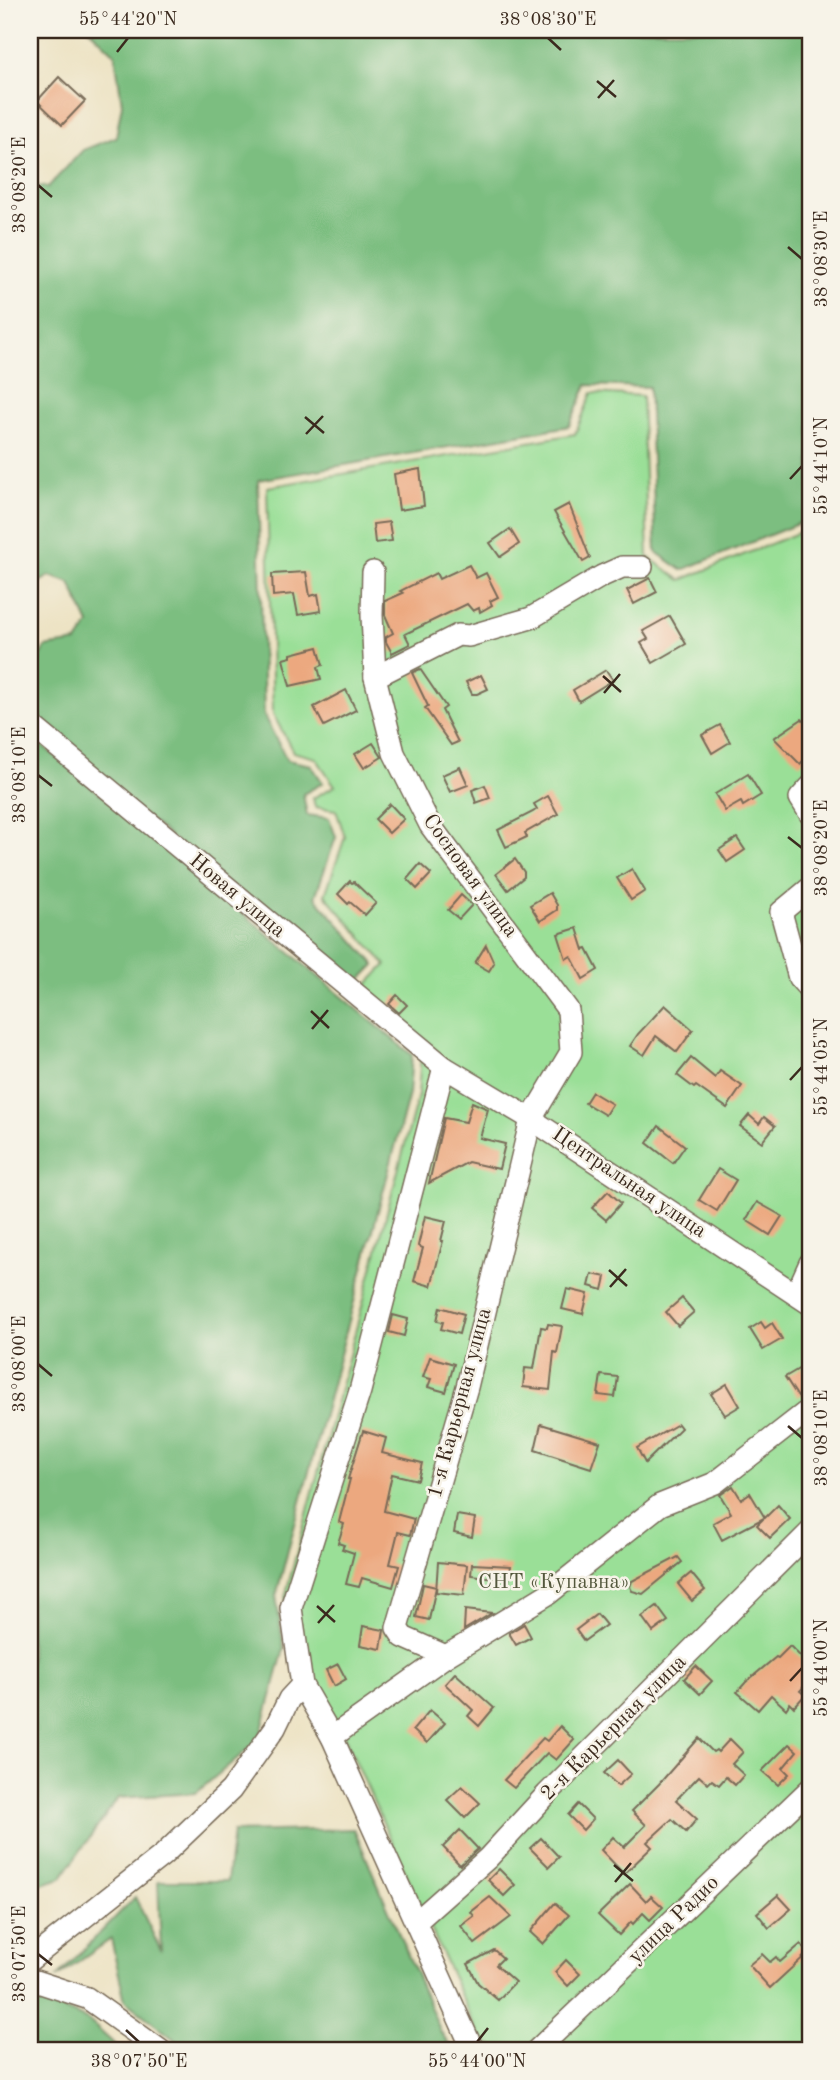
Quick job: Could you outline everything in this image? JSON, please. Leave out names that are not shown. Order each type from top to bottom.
[{"type":"street","points":[[375,677],[458,635],[469,636],[531,618],[622,567],[642,568]]},
{"type":"street","name":"Сосновая улица","points":[[373,572],[375,677],[394,753],[430,825],[568,1010],[571,1052],[531,1119]]},
{"type":"street","name":"Новая улица","points":[[30,724],[444,1068]]},
{"type":"street","points":[[810,787],[800,798],[810,814]]},
{"type":"street","points":[[810,888],[781,912],[799,978],[810,989]]},
{"type":"street","points":[[444,1068],[359,1391],[292,1608],[302,1685],[332,1737],[473,2050]]},
{"type":"street","name":"Центральная улица","points":[[444,1068],[531,1119],[806,1302]]},
{"type":"street","name":"1-я Карьерная улица","points":[[446,1656],[403,1637],[397,1628],[467,1387],[531,1119]]},
{"type":"street","points":[[806,1302],[810,1263]]},
{"type":"street","points":[[332,1737],[446,1656],[548,1594],[660,1505],[715,1483],[810,1409]]},
{"type":"street","name":"2-я Карьерная улица","points":[[416,1922],[488,1858],[547,1794],[810,1532]]},
{"type":"street","points":[[30,1960],[163,1855],[231,1790],[275,1728],[289,1699],[302,1685]]},
{"type":"street","name":"улица Радио","points":[[537,2050],[810,1788]]},
{"type":"street","points":[[30,1982],[35,1981],[87,1998],[160,2050]]},
{"type":"green space","points":[[90,30],[810,30],[810,519],[682,570],[656,552],[649,387],[587,385],[569,426],[258,480],[264,716],[287,760],[311,765],[323,783],[303,794],[307,815],[329,818],[336,837],[315,897],[375,965],[353,987],[30,721],[30,685],[45,647],[77,642],[89,624],[70,583],[50,576],[30,585],[30,186],[48,187],[83,150],[116,137],[122,104],[115,54]]},
{"type":"green space","name":"СНТ «Купавна»","points":[[592,393],[642,396],[648,557],[681,580],[810,528],[810,2050],[500,2050],[480,2038],[341,1729],[292,1646],[285,1597],[418,1095],[421,1053],[365,987],[386,965],[325,895],[345,837],[336,810],[315,807],[313,798],[335,786],[316,758],[293,752],[273,714],[267,487],[575,434]]},
{"type":"green space","points":[[30,735],[412,1055],[409,1094],[276,1596],[284,1649],[259,1740],[196,1793],[118,1798],[61,1878],[30,1888]]},
{"type":"green space","points":[[354,1829],[441,2032],[452,2050],[188,2050],[125,2001],[111,1939],[56,1978],[135,1897],[161,1951],[158,1881],[227,1881],[233,1832]]},
{"type":"green space","points":[[37,1991],[67,2011],[88,2020],[121,2050],[30,2050],[30,1994]]},
{"type":"building","points":[[59,77],[85,101],[62,125],[37,101]]},
{"type":"building","points":[[420,469],[424,506],[399,510],[394,474]]},
{"type":"building","points":[[569,504],[590,558],[583,562],[554,512]]},
{"type":"building","points":[[389,522],[392,541],[375,543],[373,524]]},
{"type":"building","points":[[510,529],[519,544],[500,557],[490,543]]},
{"type":"building","points":[[469,565],[476,578],[486,573],[498,597],[490,601],[492,605],[480,612],[479,608],[473,611],[467,604],[405,634],[410,644],[392,653],[386,642],[386,637],[393,633],[385,615],[385,601],[436,573],[439,579]]},
{"type":"building","points":[[306,572],[310,596],[318,594],[321,611],[298,615],[294,594],[273,596],[272,574]]},
{"type":"building","points":[[650,578],[657,592],[634,604],[627,590]]},
{"type":"building","points":[[670,616],[686,644],[653,663],[641,643],[648,639],[643,631]]},
{"type":"building","points":[[318,647],[323,665],[318,667],[321,679],[290,686],[283,659],[291,657],[291,654]]},
{"type":"building","points":[[420,669],[446,707],[442,710],[458,742],[451,745],[425,708],[428,706],[412,673]]},
{"type":"building","points":[[606,670],[613,680],[579,701],[573,690]]},
{"type":"building","points":[[481,675],[488,689],[472,694],[466,682]]},
{"type":"building","points":[[346,690],[356,710],[324,726],[314,707]]},
{"type":"building","points":[[802,719],[810,726],[810,754],[800,764],[774,738]]},
{"type":"building","points":[[720,725],[730,742],[712,753],[702,735]]},
{"type":"building","points":[[373,743],[382,757],[364,768],[355,754]]},
{"type":"building","points":[[460,767],[468,785],[450,792],[442,775]]},
{"type":"building","points":[[748,774],[761,795],[743,806],[741,802],[725,811],[715,794]]},
{"type":"building","points":[[485,785],[490,798],[476,803],[472,790]]},
{"type":"building","points":[[548,796],[558,814],[525,833],[527,837],[506,847],[498,830],[533,812],[537,809],[534,804]]},
{"type":"building","points":[[390,804],[404,819],[389,833],[375,819]]},
{"type":"building","points":[[737,838],[745,850],[727,862],[719,850]]},
{"type":"building","points":[[515,859],[524,872],[524,877],[508,890],[496,874]]},
{"type":"building","points":[[420,864],[431,874],[417,889],[407,879]]},
{"type":"building","points":[[632,869],[645,891],[631,900],[617,878]]},
{"type":"building","points":[[350,881],[376,903],[365,915],[338,894]]},
{"type":"building","points":[[550,893],[557,910],[540,921],[530,905]]},
{"type":"building","points":[[461,895],[472,905],[459,919],[448,910]]},
{"type":"building","points":[[577,928],[584,950],[587,949],[598,970],[583,979],[571,956],[566,959],[558,934]]},
{"type":"building","points":[[486,945],[494,963],[489,971],[475,963]]},
{"type":"building","points":[[397,995],[407,1005],[399,1013],[389,1004]]},
{"type":"building","points":[[665,1005],[693,1030],[677,1052],[656,1036],[644,1055],[630,1046]]},
{"type":"building","points":[[691,1058],[715,1078],[720,1071],[742,1086],[727,1108],[677,1075]]},
{"type":"building","points":[[592,1092],[612,1104],[605,1115],[585,1103]]},
{"type":"building","points":[[472,1102],[488,1109],[480,1138],[505,1144],[499,1169],[468,1162],[429,1183],[444,1118],[466,1122]]},
{"type":"building","points":[[749,1115],[759,1124],[764,1117],[775,1126],[762,1142],[740,1126]]},
{"type":"building","points":[[659,1126],[685,1146],[673,1163],[647,1143]]},
{"type":"building","points":[[718,1169],[736,1180],[717,1211],[699,1200]]},
{"type":"building","points":[[608,1191],[621,1203],[606,1220],[592,1208]]},
{"type":"building","points":[[757,1202],[782,1216],[770,1235],[746,1220]]},
{"type":"building","points":[[425,1216],[446,1221],[431,1286],[414,1281],[423,1248],[418,1246]]},
{"type":"building","points":[[592,1274],[606,1277],[603,1290],[589,1286]]},
{"type":"building","points":[[567,1289],[588,1294],[583,1314],[562,1309]]},
{"type":"building","points":[[682,1298],[694,1312],[678,1326],[666,1312]]},
{"type":"building","points":[[440,1307],[464,1314],[459,1334],[441,1329],[443,1322],[437,1321]]},
{"type":"building","points":[[393,1315],[408,1319],[404,1336],[389,1332]]},
{"type":"building","points":[[761,1322],[765,1328],[772,1323],[782,1339],[763,1350],[750,1329]]},
{"type":"building","points":[[548,1324],[562,1326],[557,1353],[554,1352],[550,1390],[523,1387],[525,1368],[534,1369],[541,1327],[547,1328]]},
{"type":"building","points":[[430,1357],[454,1364],[446,1392],[428,1387],[431,1379],[423,1377]]},
{"type":"building","points":[[802,1367],[810,1379],[810,1389],[798,1397],[785,1377]]},
{"type":"building","points":[[601,1375],[618,1377],[615,1397],[598,1395]]},
{"type":"building","points":[[727,1384],[740,1406],[725,1415],[711,1394]]},
{"type":"building","points":[[541,1424],[600,1442],[591,1468],[535,1450]]},
{"type":"building","points":[[678,1424],[681,1428],[645,1463],[637,1448]]},
{"type":"building","points":[[363,1431],[386,1438],[382,1453],[422,1463],[418,1480],[392,1474],[384,1511],[414,1519],[410,1535],[398,1532],[390,1564],[399,1566],[393,1587],[362,1578],[359,1587],[346,1584],[354,1553],[342,1549],[344,1545],[338,1543],[344,1524],[339,1522],[348,1479]]},
{"type":"building","points":[[733,1486],[741,1499],[750,1493],[765,1518],[778,1505],[790,1519],[770,1538],[757,1525],[764,1518],[722,1540],[713,1523],[731,1513],[720,1495]]},
{"type":"building","points":[[457,1515],[475,1518],[472,1537],[454,1533]]},
{"type":"building","points":[[678,1557],[682,1562],[643,1594],[632,1591],[632,1581]]},
{"type":"building","points":[[438,1562],[467,1565],[464,1595],[436,1592]]},
{"type":"building","points":[[472,1564],[511,1566],[509,1580],[471,1575]]},
{"type":"building","points":[[691,1573],[705,1590],[692,1601],[678,1584]]},
{"type":"building","points":[[423,1584],[436,1587],[429,1620],[416,1617]]},
{"type":"building","points":[[657,1606],[668,1621],[653,1632],[642,1617]]},
{"type":"building","points":[[465,1610],[492,1613],[464,1630]]},
{"type":"building","points":[[597,1614],[606,1625],[584,1641],[576,1630]]},
{"type":"building","points":[[524,1624],[531,1637],[516,1645],[509,1633]]},
{"type":"building","points":[[363,1626],[384,1630],[381,1649],[360,1645]]},
{"type":"building","points":[[790,1646],[810,1666],[810,1680],[800,1691],[805,1695],[794,1707],[790,1703],[786,1709],[771,1695],[758,1710],[737,1692]]},
{"type":"building","points":[[338,1664],[346,1679],[334,1686],[326,1670]]},
{"type":"building","points":[[696,1666],[712,1681],[700,1694],[684,1679]]},
{"type":"building","points":[[455,1673],[494,1708],[479,1726],[468,1716],[473,1710],[445,1684]]},
{"type":"building","points":[[430,1710],[445,1723],[427,1743],[413,1730]]},
{"type":"building","points":[[560,1726],[574,1740],[556,1760],[547,1753],[514,1788],[504,1780],[543,1738],[547,1741]]},
{"type":"building","points":[[699,1738],[713,1752],[718,1752],[730,1739],[743,1752],[732,1764],[744,1775],[735,1785],[726,1777],[719,1785],[712,1780],[708,1784],[699,1776],[676,1800],[697,1819],[686,1832],[672,1819],[647,1842],[652,1847],[624,1874],[601,1850],[613,1837],[624,1847],[646,1825],[632,1811]]},
{"type":"building","points":[[789,1744],[797,1751],[783,1768],[789,1774],[778,1785],[762,1771]]},
{"type":"building","points":[[618,1760],[631,1774],[618,1786],[604,1773]]},
{"type":"building","points":[[462,1786],[480,1803],[465,1818],[447,1800]]},
{"type":"building","points":[[578,1804],[593,1819],[583,1830],[568,1815]]},
{"type":"building","points":[[460,1830],[478,1849],[460,1865],[443,1847]]},
{"type":"building","points":[[541,1838],[559,1857],[549,1867],[530,1848]]},
{"type":"building","points":[[499,1869],[515,1885],[504,1896],[488,1880]]},
{"type":"building","points":[[630,1884],[646,1901],[651,1896],[663,1907],[650,1920],[643,1913],[619,1935],[598,1915]]},
{"type":"building","points":[[778,1895],[791,1909],[769,1928],[757,1913]]},
{"type":"building","points":[[490,1897],[511,1917],[475,1944],[461,1926],[474,1916],[471,1912]]},
{"type":"building","points":[[555,1903],[569,1915],[543,1944],[530,1932]]},
{"type":"building","points":[[801,1944],[808,1953],[770,1988],[749,1965],[762,1954],[770,1962],[776,1957],[780,1962]]},
{"type":"building","points":[[494,1950],[503,1958],[496,1965],[515,1982],[498,2000],[478,1983],[468,1964]]},
{"type":"building","points":[[566,1960],[580,1974],[568,1986],[555,1972]]}]
